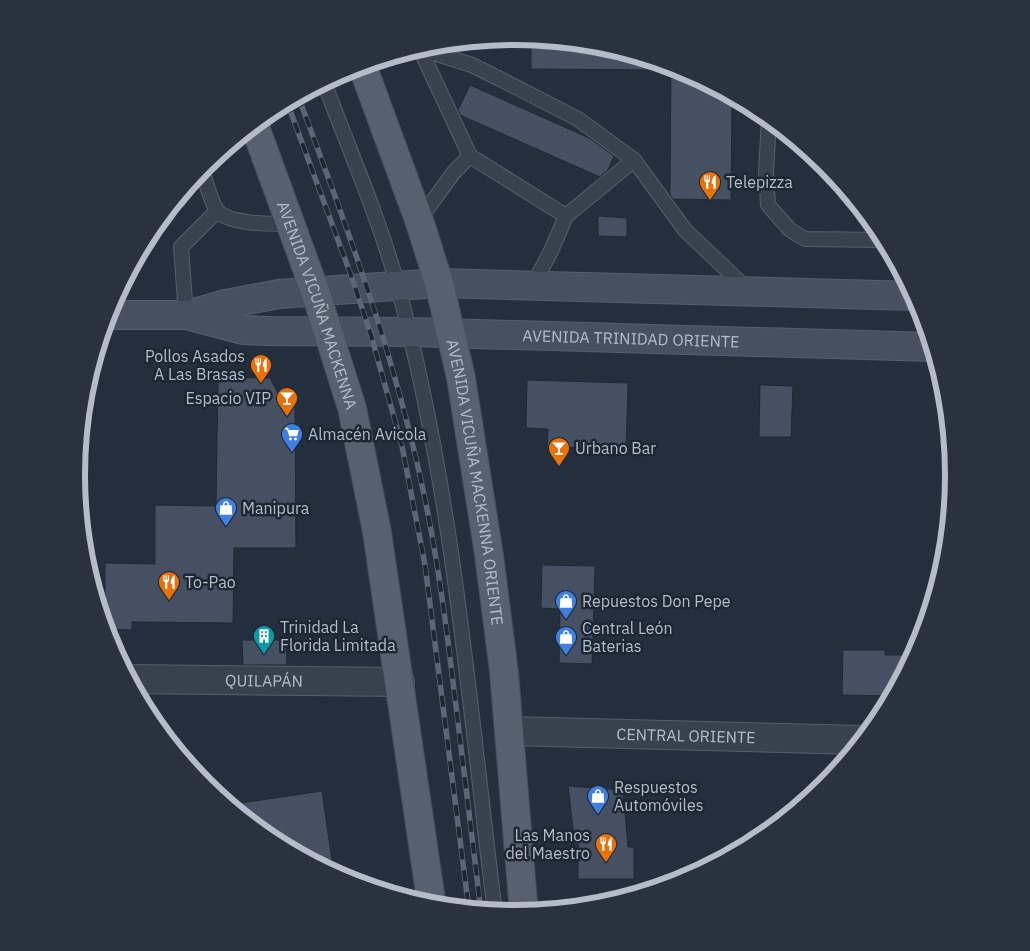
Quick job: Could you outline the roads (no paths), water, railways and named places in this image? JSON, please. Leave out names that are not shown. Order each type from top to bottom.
[{"type":"main road","name":"AVENIDA VICUÑA MACKENNA ORIENTE","points":[[365,73],[419,220],[439,282],[452,334],[468,416],[489,555],[510,731],[523,906]]},
{"type":"main road","name":"AVENIDA VICUÑA MACKENNA","points":[[257,131],[329,332],[352,408],[367,474],[378,532],[431,898]]},
{"type":"main road","points":[[115,315],[186,315],[226,304],[258,298],[315,291],[439,282],[906,296]]},
{"type":"main road","name":"AVENIDA TRINIDAD ORIENTE","points":[[186,315],[244,330],[409,332],[926,347]]},
{"type":"street","name":"QUILAPÁN","points":[[136,679],[400,682]]},
{"type":"street","name":"CENTRAL ORIENTE","points":[[510,731],[855,740]]},
{"type":"lane","points":[[433,53],[472,65],[578,120],[634,160],[685,230],[748,291]]},
{"type":"lane","points":[[422,55],[470,156],[566,216]]},
{"type":"lane","points":[[326,88],[398,285],[426,410],[446,523],[494,905]]},
{"type":"lane","points":[[768,128],[766,172],[768,205],[790,230],[805,239],[875,240]]},
{"type":"lane","points":[[419,220],[454,172],[470,156]]},
{"type":"lane","points":[[533,285],[552,251],[566,216],[634,160]]},
{"type":"lane","points":[[204,178],[217,211],[228,217],[248,222],[291,224]]},
{"type":"lane","points":[[186,315],[181,247],[217,211]]},
{"type":"railway","points":[[301,103],[351,240],[383,337],[422,485],[446,623],[480,904]]},
{"type":"railway","points":[[290,109],[352,278],[371,335],[402,446],[425,565],[468,903]]},
{"type":"place","name":"Telepizza","points":[[710,201]]},
{"type":"place","name":"Pollos Asados A Las Brasas","points":[[261,384]]},
{"type":"place","name":"Espacio VIP","points":[[287,417]]},
{"type":"place","name":"Almacén Avicola","points":[[292,453]]},
{"type":"place","name":"Urbano Bar","points":[[559,467]]},
{"type":"place","name":"Manipura","points":[[226,527]]},
{"type":"place","name":"To-Pao","points":[[169,601]]},
{"type":"place","name":"Repuestos Don Pepe","points":[[566,620]]},
{"type":"place","name":"Trinidad La Florida Limitada","points":[[264,655]]},
{"type":"place","name":"Central León Baterias","points":[[566,656]]},
{"type":"place","name":"Respuestos Automóviles","points":[[598,815]]},
{"type":"place","name":"Las Manos del Maestro","points":[[606,863]]}]
